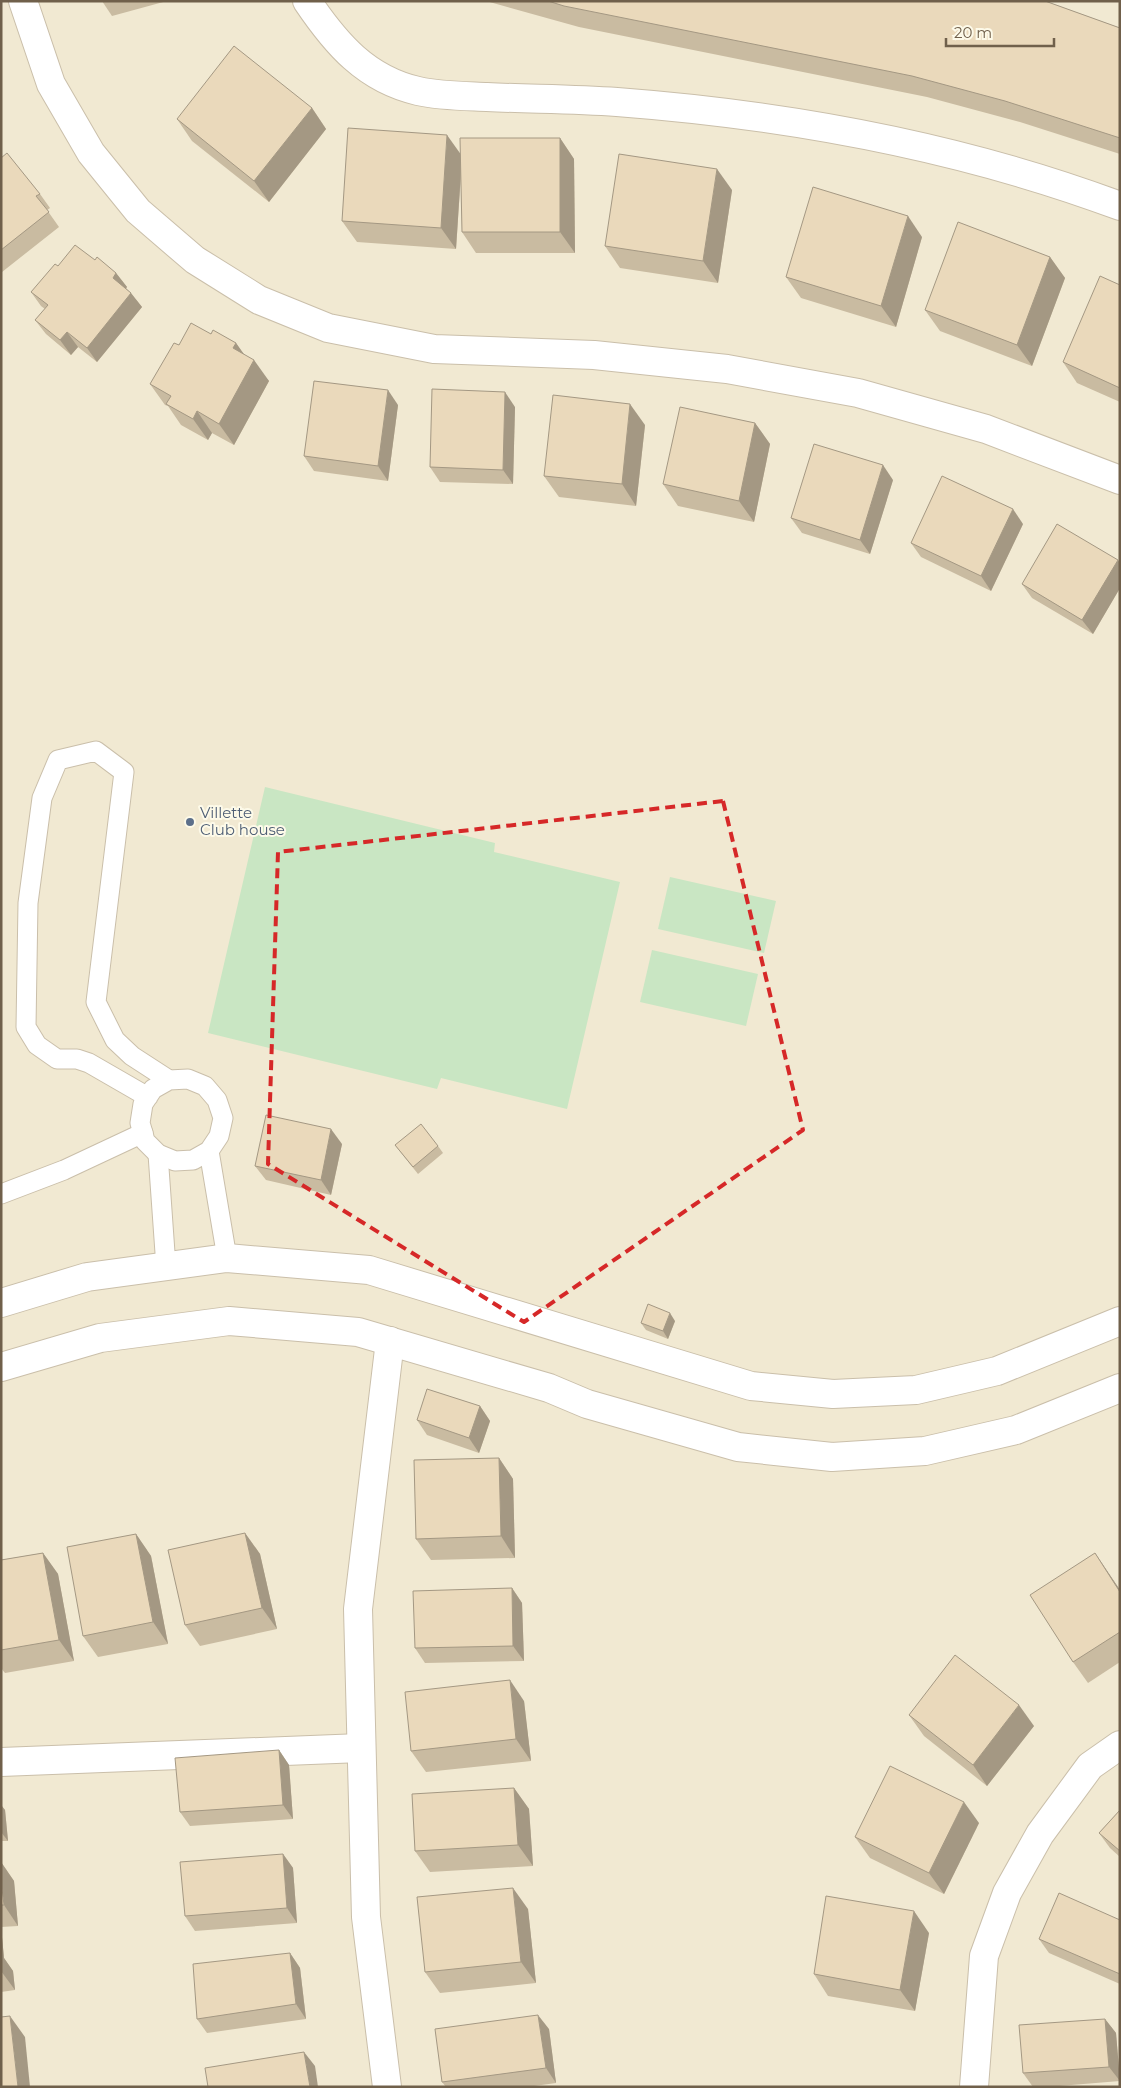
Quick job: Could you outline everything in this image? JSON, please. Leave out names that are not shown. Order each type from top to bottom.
[{"type":"street","points":[[23,1],[52,84],[91,153],[138,211],[195,260],[259,300],[328,328],[434,348],[594,355],[727,369],[858,393],[986,429],[1120,480]]},
{"type":"street","points":[[307,1],[322,23],[348,54],[381,77],[418,91],[458,96],[616,102],[768,117],[920,146],[1069,187],[1120,206]]},
{"type":"street","points":[[1,1303],[87,1277],[227,1258],[370,1270],[751,1386],[833,1394],[916,1390],[998,1371],[1120,1321]]},
{"type":"street","points":[[1,1368],[100,1338],[229,1321],[358,1332],[549,1388],[587,1404],[738,1447],[832,1457],[925,1451],[1016,1430],[1120,1388]]},
{"type":"street","points":[[387,2087],[366,1918],[358,1609],[390,1341]]},
{"type":"street","points":[[974,2087],[984,1956],[1007,1893],[1040,1834],[1090,1766],[1120,1745]]},
{"type":"street","points":[[1,1762],[361,1748]]},
{"type":"lane","points":[[148,1098],[89,1063],[77,1059],[56,1058],[37,1045],[26,1027],[28,903],[42,798],[58,760],[96,751],[124,772],[96,1002],[115,1040],[132,1056],[169,1080],[188,1080],[205,1086],[217,1100],[223,1118],[220,1136],[209,1151],[193,1160],[175,1161],[158,1154],[145,1141],[140,1123],[143,1104],[148,1098],[154,1090],[169,1080]]},
{"type":"lane","points":[[1,1194],[64,1170],[143,1133]]},
{"type":"lane","points":[[209,1151],[227,1258]]},
{"type":"lane","points":[[158,1154],[166,1267]]},
{"type":"highlighted area","points":[[723,801],[803,1130],[524,1322],[268,1164],[278,852]]},
{"type":"shaded area","points":[[1,1],[1120,1],[1120,2087],[1,2087]]},
{"type":"green space","points":[[265,787],[495,843],[494,852],[620,882],[567,1109],[441,1078],[437,1089],[208,1033]]},
{"type":"green space","points":[[670,877],[776,901],[764,953],[658,929]]},
{"type":"green space","points":[[652,950],[758,974],[746,1026],[640,1002]]},
{"type":"building","points":[[548,1],[1045,1],[1120,28],[1120,138],[1005,101],[912,76],[564,6]]},
{"type":"building","points":[[234,46],[312,108],[254,181],[177,119]]},
{"type":"building","points":[[348,128],[447,135],[441,228],[342,221]]},
{"type":"building","points":[[460,138],[560,138],[560,232],[462,232]]},
{"type":"building","points":[[7,153],[40,194],[36,196],[49,212],[1,250],[1,158]]},
{"type":"building","points":[[619,154],[717,169],[703,261],[605,246]]},
{"type":"building","points":[[813,187],[908,216],[881,306],[786,277]]},
{"type":"building","points":[[958,222],[1050,257],[1017,345],[925,310]]},
{"type":"building","points":[[75,245],[95,260],[97,257],[116,273],[113,278],[131,293],[87,348],[67,332],[60,340],[35,320],[48,305],[31,292],[55,264],[58,266]]},
{"type":"building","points":[[1100,276],[1120,285],[1120,388],[1063,362]]},
{"type":"building","points":[[191,323],[211,334],[213,330],[236,343],[233,348],[254,360],[219,424],[197,411],[193,419],[166,404],[171,396],[150,384],[174,343],[179,345]]},
{"type":"building","points":[[314,381],[388,390],[378,466],[304,456]]},
{"type":"building","points":[[432,389],[505,392],[503,470],[430,467]]},
{"type":"building","points":[[553,395],[630,404],[622,484],[544,476]]},
{"type":"building","points":[[680,407],[755,423],[739,501],[663,484]]},
{"type":"building","points":[[814,444],[883,465],[860,540],[791,518]]},
{"type":"building","points":[[942,476],[1013,509],[981,576],[911,543]]},
{"type":"building","points":[[1057,524],[1118,560],[1082,620],[1022,584]]},
{"type":"building","points":[[266,1115],[331,1129],[321,1180],[255,1166]]},
{"type":"building","points":[[421,1124],[438,1146],[413,1167],[395,1145]]},
{"type":"building","points":[[648,1304],[670,1313],[663,1331],[641,1323]]},
{"type":"building","points":[[427,1389],[480,1406],[469,1438],[417,1420]]},
{"type":"building","points":[[499,1458],[501,1536],[416,1539],[414,1460]]},
{"type":"building","points":[[245,1533],[262,1608],[185,1625],[168,1550]]},
{"type":"building","points":[[136,1534],[153,1622],[83,1636],[67,1547]]},
{"type":"building","points":[[43,1553],[59,1640],[1,1650],[1,1560]]},
{"type":"building","points":[[1095,1553],[1120,1592],[1120,1632],[1073,1662],[1030,1595]]},
{"type":"building","points":[[512,1588],[513,1646],[415,1648],[413,1591]]},
{"type":"building","points":[[955,1655],[1019,1705],[973,1765],[909,1715]]},
{"type":"building","points":[[510,1680],[516,1739],[411,1751],[405,1692]]},
{"type":"building","points":[[279,1750],[283,1805],[180,1812],[175,1758]]},
{"type":"building","points":[[890,1766],[964,1802],[929,1873],[855,1837]]},
{"type":"building","points":[[514,1788],[518,1845],[415,1851],[412,1794]]},
{"type":"building","points":[[1120,1810],[1120,1851],[1099,1833]]},
{"type":"building","points":[[283,1854],[287,1908],[185,1916],[180,1862]]},
{"type":"building","points":[[1,1880],[4,1905],[1,1905]]},
{"type":"building","points":[[513,1888],[521,1962],[425,1972],[417,1897]]},
{"type":"building","points":[[1059,1893],[1120,1920],[1120,1974],[1039,1939]]},
{"type":"building","points":[[826,1896],[914,1911],[900,1990],[814,1974]]},
{"type":"building","points":[[290,1953],[296,2004],[197,2019],[193,1964]]},
{"type":"building","points":[[538,2015],[546,2068],[442,2082],[435,2029]]},
{"type":"building","points":[[10,2016],[18,2087],[1,2087],[1,2017]]},
{"type":"building","points":[[1105,2019],[1109,2067],[1023,2073],[1019,2025]]},
{"type":"building","points":[[304,2052],[310,2087],[208,2087],[205,2068]]},
{"type":"place","name":"Villette Club house","points":[[190,822]]}]
